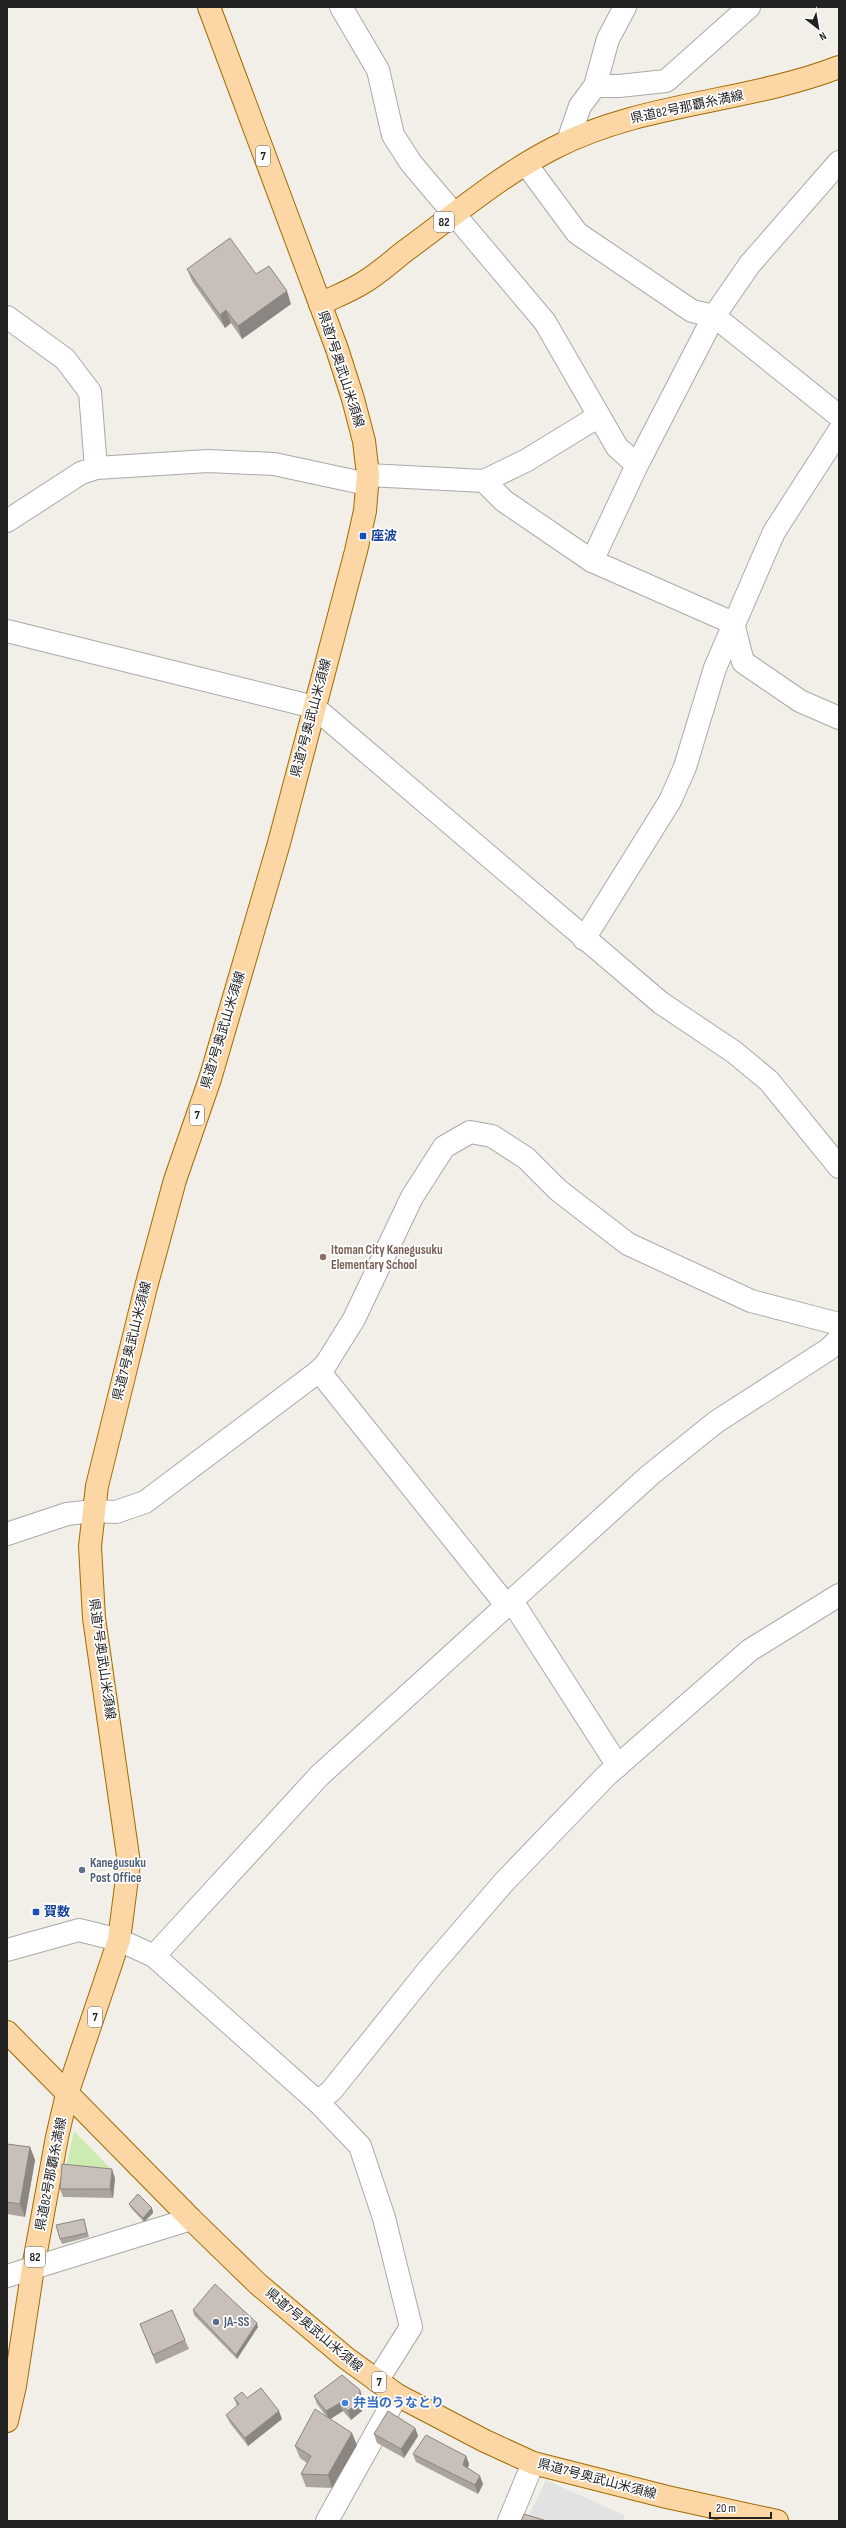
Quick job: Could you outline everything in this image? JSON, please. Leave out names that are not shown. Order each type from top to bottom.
[{"type":"main road","name":"県道7号奥武山米須線","points":[[67,2094],[119,1940],[129,1863],[94,1618],[90,1546],[97,1486],[146,1287],[175,1180],[210,1079],[279,843],[356,551],[364,511],[368,479],[364,441],[353,399],[320,304],[209,7]]},
{"type":"main road","name":"県道82号那覇糸満線","points":[[320,304],[361,284],[526,164],[568,141],[619,121],[671,108],[746,94],[807,79],[839,67]]},
{"type":"main road","name":"県道7号奥武山米須線","points":[[7,2032],[191,2219],[303,2323],[397,2395],[485,2441],[533,2463],[667,2498],[778,2521]]},
{"type":"main road","name":"県道82号那覇糸満線","points":[[7,2421],[15,2386],[32,2268],[67,2094]]},
{"type":"street","points":[[341,7],[378,70],[393,135],[411,163],[545,322],[617,447],[637,465]]},
{"type":"street","points":[[568,141],[580,106],[595,86],[608,39],[625,7]]},
{"type":"street","points":[[595,86],[619,86],[666,81],[749,7]]},
{"type":"street","points":[[666,81],[671,108]]},
{"type":"street","points":[[592,561],[637,465],[714,316],[750,264],[839,162]]},
{"type":"street","points":[[526,164],[577,233],[692,311],[714,316],[839,416]]},
{"type":"street","points":[[7,317],[65,359],[90,392],[96,468]]},
{"type":"street","points":[[7,521],[81,473],[96,468],[208,461],[274,464],[368,479],[484,481],[527,460],[599,416]]},
{"type":"street","points":[[584,939],[670,801],[685,768],[715,668],[733,623],[774,532],[839,432]]},
{"type":"street","points":[[484,481],[504,501],[592,561],[733,623]]},
{"type":"street","points":[[733,623],[743,662],[800,701],[839,718]]},
{"type":"street","points":[[7,631],[314,707],[584,939],[661,1003],[734,1052],[769,1081],[839,1167]]},
{"type":"street","points":[[7,1534],[67,1514],[93,1511],[116,1512],[145,1502],[319,1371],[326,1364],[354,1319],[412,1197],[444,1147],[470,1132],[492,1136],[526,1158],[558,1190],[628,1244],[751,1301],[839,1324]]},
{"type":"street","points":[[154,1956],[319,1776],[510,1604],[650,1475],[716,1422],[829,1349],[839,1339]]},
{"type":"street","points":[[319,1371],[510,1604],[618,1766]]},
{"type":"street","points":[[318,2102],[332,2090],[429,1970],[505,1881],[607,1775],[750,1650],[839,1595]]},
{"type":"street","points":[[7,1950],[79,1930],[119,1940],[154,1956],[318,2102],[360,2146],[384,2218],[411,2327],[377,2380]]},
{"type":"street","points":[[7,2276],[191,2219]]},
{"type":"street","points":[[327,2521],[397,2395]]},
{"type":"street","points":[[509,2521],[533,2463]]},
{"type":"green space","points":[[74,2131],[111,2169],[66,2167]]},
{"type":"shaded area","points":[[546,2480],[624,2515],[624,2521],[526,2521]]},
{"type":"building","points":[[230,238],[256,274],[269,266],[287,291],[238,326],[226,310],[220,315],[187,269]]},
{"type":"building","points":[[7,2144],[30,2147],[20,2204],[7,2202]]},
{"type":"building","points":[[62,2164],[112,2169],[110,2189],[60,2189]]},
{"type":"building","points":[[138,2194],[152,2208],[143,2218],[129,2204]]},
{"type":"building","points":[[84,2219],[87,2233],[60,2239],[56,2225]]},
{"type":"building","points":[[215,2284],[257,2323],[236,2355],[193,2310]]},
{"type":"building","points":[[172,2310],[185,2340],[153,2355],[140,2324]]},
{"type":"building","points":[[342,2375],[360,2390],[359,2402],[348,2411],[340,2403],[326,2411],[314,2396]]},
{"type":"building","points":[[261,2388],[279,2411],[245,2438],[226,2415],[239,2404],[234,2398],[242,2392],[247,2398]]},
{"type":"building","points":[[315,2409],[352,2433],[328,2475],[301,2474],[311,2456],[295,2446]]},
{"type":"building","points":[[388,2411],[415,2428],[401,2449],[374,2434]]},
{"type":"building","points":[[426,2435],[466,2456],[463,2465],[480,2476],[475,2485],[413,2454]]},
{"type":"building","points":[[524,2514],[547,2521],[521,2521]]},
{"type":"place","name":"座波","points":[[363,536]]},
{"type":"place","name":"Itoman City Kanegusuku Elementary School","points":[[323,1257]]},
{"type":"place","name":"Kanegusuku Post Office","points":[[82,1870]]},
{"type":"place","name":"賀数","points":[[36,1912]]},
{"type":"place","name":"JA-SS","points":[[216,2322]]},
{"type":"place","name":"弁当のうなとり","points":[[345,2403]]}]
